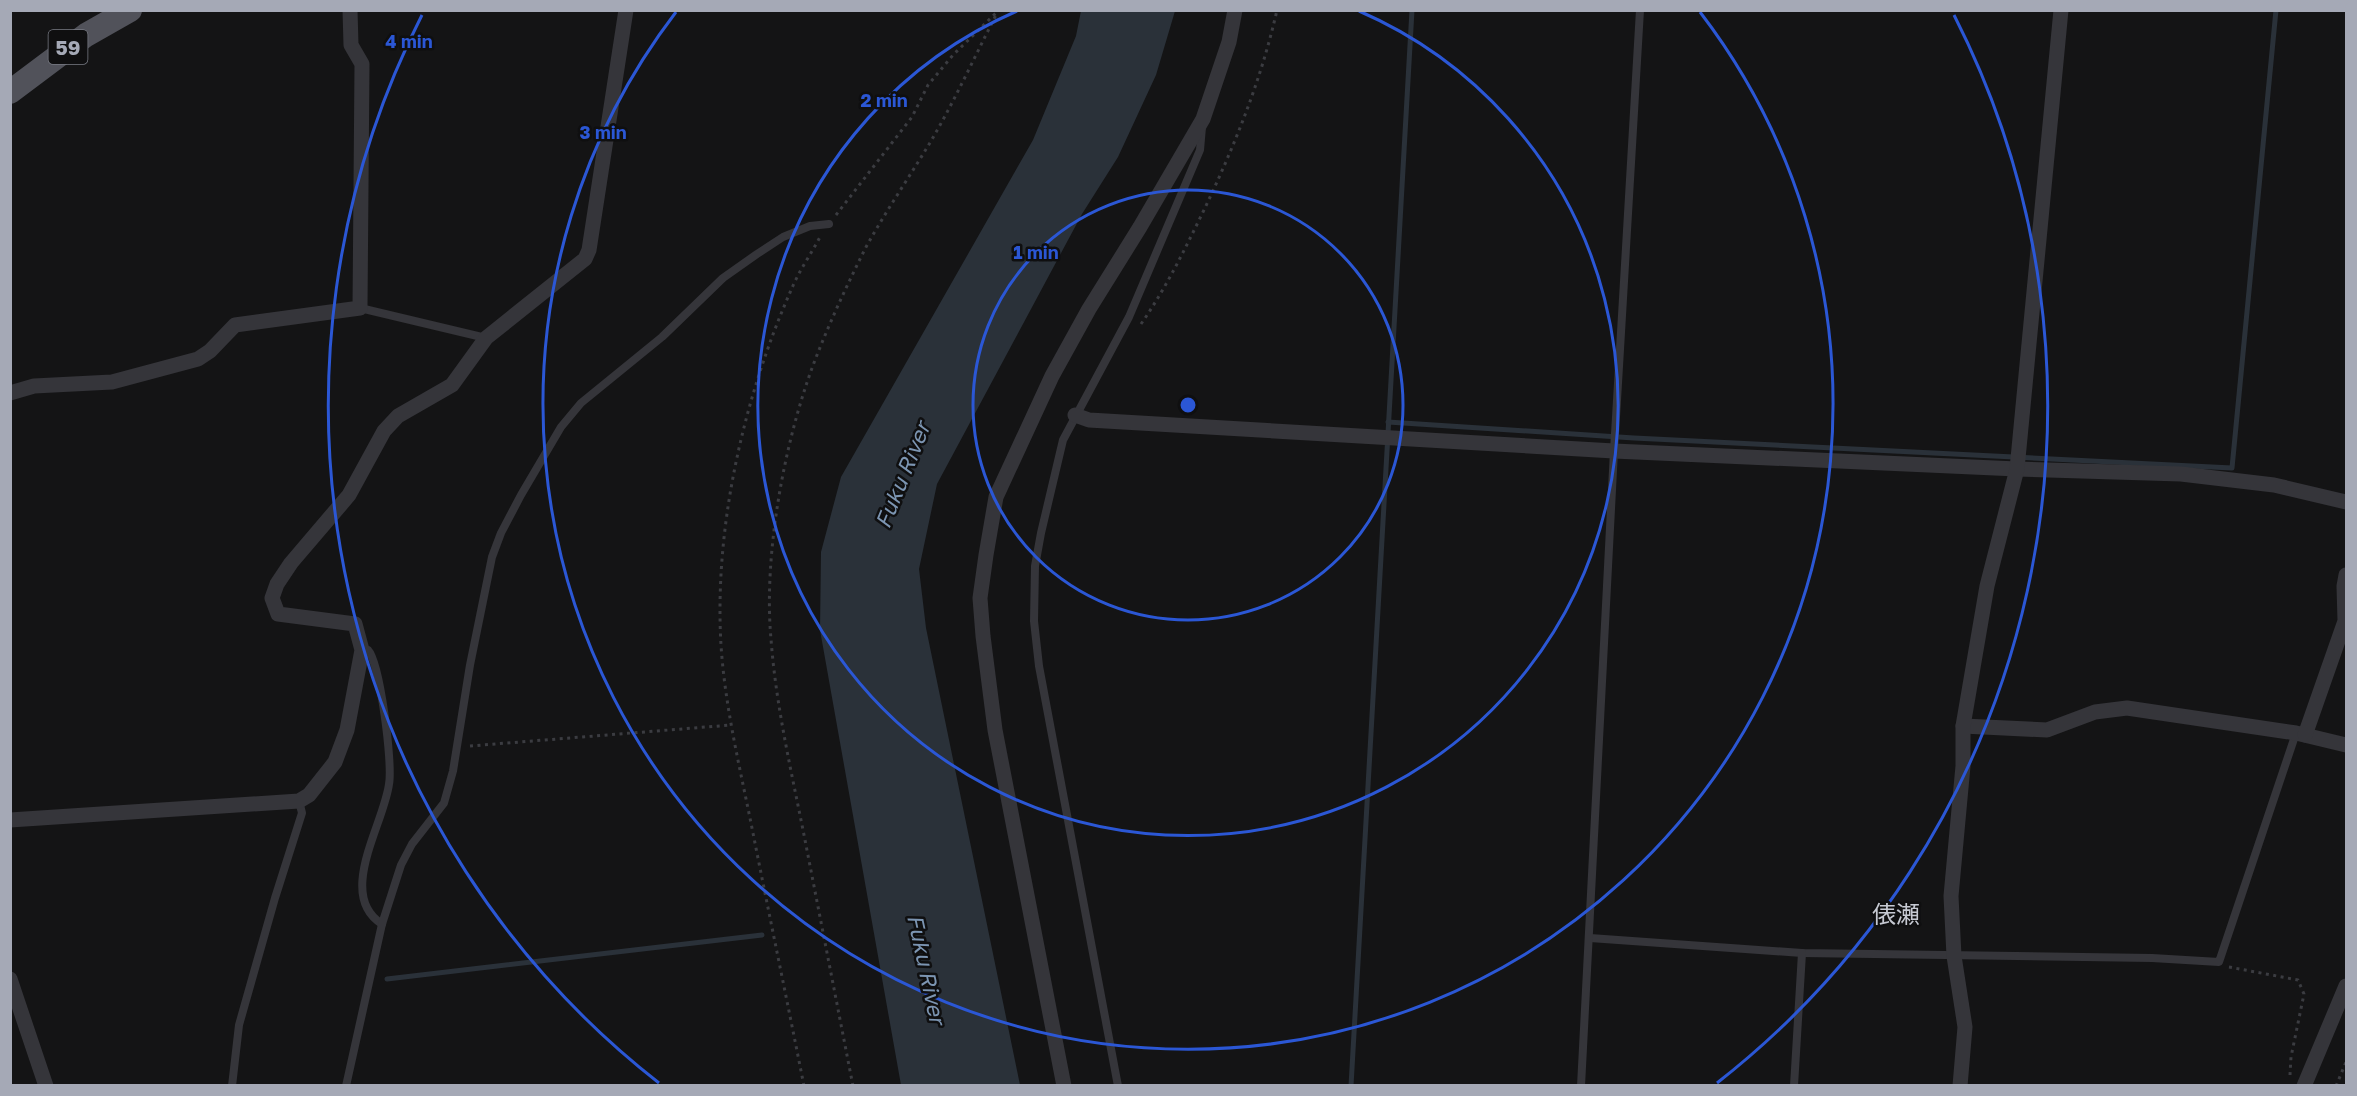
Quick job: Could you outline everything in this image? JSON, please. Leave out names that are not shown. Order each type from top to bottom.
[{"type":"main road","name":"59","points":[[10,92],[86,35],[130,10]]},
{"type":"street","points":[[10,393],[34,386],[112,382],[198,359],[210,351],[235,325],[360,308],[362,64],[351,45],[350,10]]},
{"type":"street","points":[[10,820],[299,801],[309,795],[335,762],[347,730],[362,650],[355,624],[278,614],[272,598],[276,584],[349,495],[384,431],[398,416],[452,385],[486,338],[585,259],[589,250],[626,10]]},
{"type":"street","points":[[1064,1086],[995,730],[983,636],[980,598],[996,496],[1052,376],[1089,309],[1140,228],[1203,119],[1229,42],[1235,10]]},
{"type":"street","points":[[1960,1086],[1965,1027],[1954,956],[1951,896],[1963,766],[1963,726],[1987,585],[2017,470],[2061,10]]},
{"type":"street","points":[[1075,415],[1089,420],[1614,451],[2017,470],[2181,474],[2274,485],[2346,502]]},
{"type":"street","points":[[2300,734],[2345,621],[2346,575]]},
{"type":"street","points":[[1963,726],[2048,730],[2096,712],[2127,708],[2300,734],[2346,745]]},
{"type":"street","points":[[10,979],[46,1086]]},
{"type":"street","points":[[2304,1086],[2346,986]]},
{"type":"lane","points":[[1581,1086],[1614,451],[1640,10]]},
{"type":"lane","points":[[1118,1086],[1039,666],[1034,621],[1035,567],[1063,440],[1128,317],[1174,214],[1200,150],[1203,119]]},
{"type":"lane","points":[[346,1086],[382,924],[401,865],[411,844],[444,802],[453,771],[470,665],[492,557],[501,533],[521,495],[561,427],[581,403],[662,337],[723,278],[783,237],[810,226],[829,224]]},
{"type":"lane","points":[[360,308],[486,338]]},
{"type":"lane","points":[[362,650],[368,650],[373,656],[377,671],[389,759],[389,787],[367,855],[363,885],[367,911],[382,924]]},
{"type":"lane","points":[[1590,938],[1802,952],[2152,958],[2219,962],[2300,734]]},
{"type":"lane","points":[[232,1086],[239,1025],[302,813],[299,801]]},
{"type":"lane","points":[[1794,1086],[1802,952]]},
{"type":"path","points":[[1140,325],[1164,291],[1215,186],[1250,103],[1267,52],[1277,10]]},
{"type":"path","points":[[804,1086],[731,725],[721,645],[723,555],[730,488],[744,428],[769,345],[792,286],[829,224],[912,117],[928,85],[953,55],[998,11]]},
{"type":"path","points":[[853,1086],[784,744],[777,693],[770,638],[770,597],[778,503],[784,467],[797,417],[817,353],[842,297],[867,246],[932,138],[998,11]]},
{"type":"path","points":[[456,748],[731,725]]},
{"type":"path","points":[[2219,962],[2234,969],[2298,980],[2304,994],[2291,1057],[2290,1076]]},
{"type":"path","points":[[2336,1086],[2346,1062]]},
{"type":"water","name":"Fuku River","points":[[1081,11],[1175,11],[1156,75],[1118,157],[1082,214],[937,484],[919,569],[926,628],[1020,1085],[901,1085],[820,630],[821,552],[841,477],[1033,140],[1076,36]]},
{"type":"waterway","points":[[1351,1086],[1412,10]]},
{"type":"waterway","points":[[1388,422],[1634,438],[2232,468],[2276,10]]},
{"type":"waterway","points":[[387,979],[762,935]]},
{"type":"district","name":"俵瀬","points":[[1896,913]]}]
